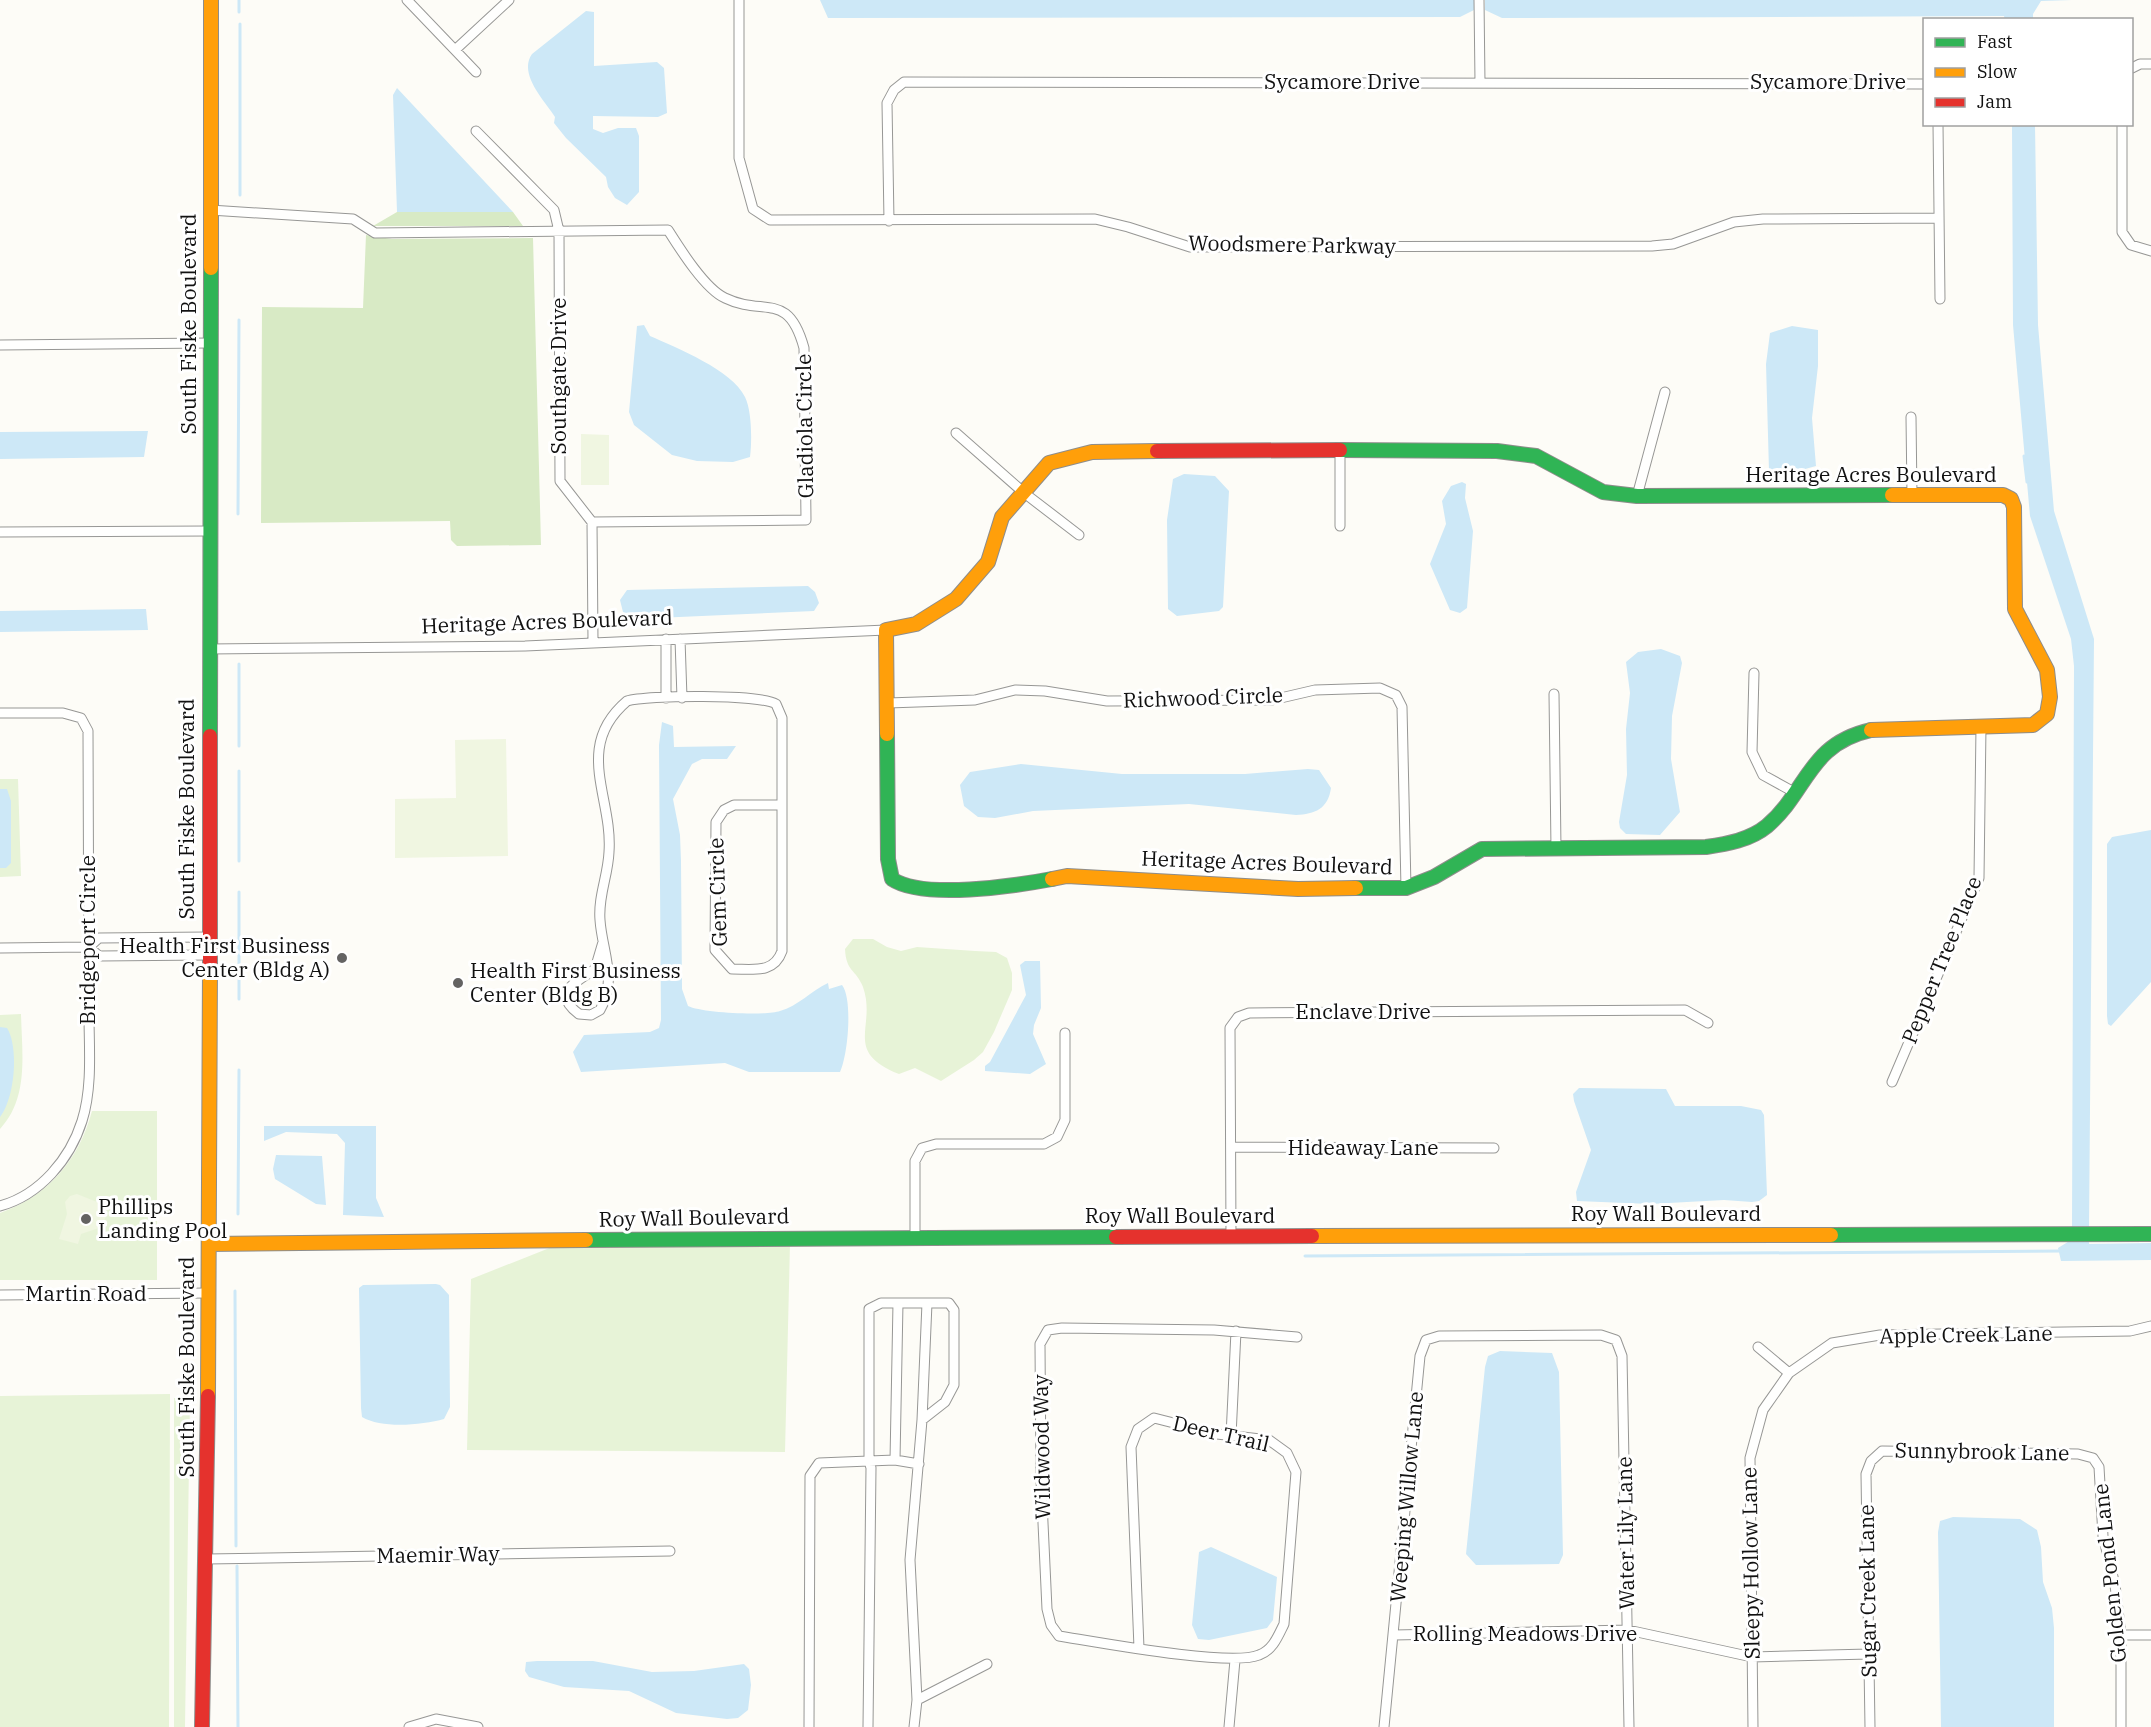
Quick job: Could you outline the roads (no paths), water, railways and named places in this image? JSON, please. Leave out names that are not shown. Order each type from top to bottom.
[{"type":"street","name":"South Fiske Boulevard","points":[[202,1727],[207,1559],[209,1293],[211,0]]},
{"type":"street","points":[[407,0],[476,72]]},
{"type":"street","points":[[455,50],[509,0]]},
{"type":"street","name":"Woodsmere Parkway","points":[[739,0],[739,158],[753,209],[770,220],[1095,219],[1128,227],[1164,241],[1202,247],[1652,246],[1673,244],[1734,222],[1763,219],[1938,218]]},
{"type":"street","points":[[1479,0],[1480,82]]},
{"type":"street","points":[[2133,68],[2140,64],[2151,64]]},
{"type":"street","name":"Sycamore Drive","points":[[889,221],[887,103],[894,90],[904,82],[1923,84]]},
{"type":"street","points":[[1938,126],[1940,298]]},
{"type":"street","points":[[2122,126],[2122,232],[2131,245],[2151,251]]},
{"type":"street","name":"Southgate Drive","points":[[476,131],[554,210],[559,231],[560,481],[592,522]]},
{"type":"street","points":[[210,210],[353,219],[375,232],[559,231]]},
{"type":"street","name":"Gladiola Circle","points":[[559,231],[668,230],[692,266],[724,298],[782,310],[798,326],[804,348],[806,520],[592,522]]},
{"type":"street","points":[[0,345],[210,344]]},
{"type":"street","points":[[1637,496],[1665,392]]},
{"type":"street","points":[[1911,417],[1912,496]]},
{"type":"street","points":[[956,433],[1023,492],[1079,535]]},
{"type":"street","points":[[1340,450],[1340,526]]},
{"type":"street","name":"Heritage Acres Boulevard","points":[[209,649],[525,646],[886,630],[916,624],[956,599],[988,562],[1002,517],[1049,463],[1092,452],[1497,451],[1536,456],[1603,492],[1637,496],[2003,495],[2011,499],[2014,507],[2015,609],[2047,670],[2050,697],[2047,714],[2033,725],[1981,728],[1882,728],[1849,736],[1825,751],[1792,791],[1774,819],[1754,835],[1731,844],[1706,847],[1482,849],[1461,859],[1434,877],[1406,888],[1298,889],[1067,876],[1001,889],[902,886],[892,879],[888,859],[886,630]]},
{"type":"street","points":[[592,522],[593,642]]},
{"type":"street","points":[[0,532],[209,531]]},
{"type":"street","points":[[666,639],[666,698]]},
{"type":"street","points":[[680,639],[682,698]]},
{"type":"street","points":[[1754,672],[1752,752],[1763,775],[1792,791]]},
{"type":"street","name":"Richwood Circle","points":[[888,703],[975,700],[1015,690],[1046,691],[1107,701],[1272,700],[1315,690],[1380,688],[1396,695],[1402,707],[1406,888]]},
{"type":"street","points":[[1554,694],[1556,848]]},
{"type":"street","name":"Gem Circle","points":[[603,942],[600,899],[609,853],[609,836],[597,771],[600,740],[619,708],[627,701],[666,698],[759,698],[776,704],[782,718],[782,806],[782,951],[778,961],[769,968],[732,969],[715,950],[716,822],[724,810],[734,806],[782,806]]},
{"type":"street","name":"Bridgeport Circle","points":[[0,713],[63,713],[81,718],[88,731],[89,947],[88,1092],[82,1121],[68,1154],[43,1183],[0,1206]]},
{"type":"street","name":"Pepper Tree Place","points":[[1892,1082],[1979,878],[1981,728]]},
{"type":"street","points":[[0,948],[89,947],[99,938],[208,937]]},
{"type":"street","points":[[603,942],[609,983],[605,1002],[596,1013],[579,1014],[569,1002],[568,990],[575,980],[595,969],[603,942]]},
{"type":"street","points":[[89,947],[99,956],[208,955]]},
{"type":"street","name":"Enclave Drive","points":[[1231,1237],[1230,1028],[1239,1017],[1250,1013],[1685,1010],[1708,1023]]},
{"type":"street","points":[[915,1237],[915,1161],[922,1148],[936,1144],[1044,1144],[1058,1137],[1065,1120],[1065,1033]]},
{"type":"street","name":"Hideaway Lane","points":[[1231,1148],[1494,1148]]},
{"type":"street","name":"Roy Wall Boulevard","points":[[209,1244],[915,1237],[2151,1234]]},
{"type":"street","name":"Martin Road","points":[[0,1294],[209,1293]]},
{"type":"street","points":[[868,1727],[871,1468],[868,1461],[869,1309],[881,1303],[949,1303],[954,1310],[954,1385],[945,1402],[922,1420]]},
{"type":"street","points":[[895,1460],[898,1303]]},
{"type":"street","points":[[914,1727],[917,1700],[910,1560],[922,1420],[927,1303]]},
{"type":"street","name":"Apple Creek Lane","points":[[1789,1373],[1832,1343],[1880,1335],[2130,1331],[2151,1326]]},
{"type":"street","name":"Wildwood Way","points":[[1235,1660],[1059,1636],[1051,1625],[1047,1609],[1041,1480],[1040,1344],[1048,1330],[1062,1328],[1236,1331],[1297,1337]]},
{"type":"street","points":[[1231,1436],[1236,1331]]},
{"type":"street","name":"Weeping Willow Lane","points":[[1384,1727],[1420,1356],[1426,1340],[1439,1336],[1600,1335],[1616,1340]]},
{"type":"street","name":"Water Lily Lane","points":[[1616,1340],[1622,1356],[1629,1727]]},
{"type":"street","points":[[1758,1347],[1789,1373]]},
{"type":"street","name":"Sleepy Hollow Lane","points":[[1753,1727],[1750,1458],[1763,1410],[1789,1373]]},
{"type":"street","name":"Deer Trail","points":[[1139,1648],[1131,1448],[1138,1429],[1154,1418],[1231,1436],[1269,1440],[1287,1453],[1296,1472],[1284,1624],[1274,1644],[1260,1655],[1235,1660]]},
{"type":"street","name":"Sunnybrook Lane","points":[[1874,1457],[1882,1451],[2078,1454],[2093,1458]]},
{"type":"street","name":"Sugar Creek Lane","points":[[1870,1727],[1866,1474],[1874,1457]]},
{"type":"street","name":"Golden Pond Lane","points":[[2093,1458],[2099,1467],[2103,1536],[2115,1585],[2121,1635],[2121,1727]]},
{"type":"street","points":[[809,1727],[810,1476],[819,1463],[895,1460],[919,1464]]},
{"type":"street","name":"Maemir Way","points":[[207,1559],[670,1551]]},
{"type":"street","name":"Rolling Meadows Drive","points":[[1394,1635],[1628,1630],[1752,1657],[1869,1654]]},
{"type":"street","points":[[2121,1635],[2151,1635]]},
{"type":"street","points":[[1229,1727],[1235,1660]]},
{"type":"street","points":[[917,1700],[987,1664]]},
{"type":"street","points":[[409,1727],[436,1719],[478,1727]]},
{"type":"water","points":[[820,0],[1474,0],[1474,10],[1460,17],[828,18]]},
{"type":"water","points":[[1485,0],[2072,0],[2041,1],[2033,18],[2004,18],[2004,16],[1502,18],[1485,10]]},
{"type":"water","points":[[586,11],[594,12],[594,66],[657,62],[664,68],[667,113],[658,117],[593,116],[593,129],[603,133],[618,128],[636,128],[639,136],[639,192],[627,205],[615,198],[608,187],[606,177],[554,123],[555,117],[534,87],[528,70],[532,54]]},
{"type":"water","points":[[397,88],[513,212],[397,212],[393,95]]},
{"type":"water","points":[[2012,126],[2035,126],[2038,325],[2054,511],[2094,639],[2089,1228],[2072,1228],[2074,666],[2071,639],[2030,516],[2013,325]]},
{"type":"water","points":[[644,325],[650,336],[703,361],[738,387],[745,397],[749,410],[750,457],[733,462],[697,461],[672,455],[634,425],[629,412],[637,326]]},
{"type":"water","points":[[1792,326],[1818,330],[1818,366],[1812,418],[1816,466],[1798,471],[1769,471],[1766,364],[1770,333]]},
{"type":"water","points":[[148,431],[144,457],[0,459],[0,432]]},
{"type":"water","points":[[1184,474],[1215,476],[1229,491],[1223,607],[1219,611],[1177,616],[1168,609],[1167,520],[1173,479]]},
{"type":"water","points":[[1462,482],[1466,484],[1465,498],[1473,531],[1467,608],[1460,613],[1450,610],[1430,564],[1446,524],[1442,501],[1451,486]]},
{"type":"water","points":[[808,586],[815,592],[819,603],[814,611],[634,619],[623,612],[620,600],[627,590]]},
{"type":"water","points":[[146,609],[148,630],[0,632],[0,611]]},
{"type":"water","points":[[1661,649],[1680,656],[1682,663],[1672,716],[1671,759],[1680,812],[1660,835],[1626,834],[1620,828],[1619,822],[1627,775],[1626,729],[1630,693],[1626,662],[1638,652]]},
{"type":"water","points":[[662,722],[673,726],[674,747],[736,746],[727,759],[702,759],[692,764],[673,799],[680,835],[682,989],[688,1006],[719,1012],[772,1013],[793,1006],[828,983],[829,989],[842,985],[847,1002],[848,1027],[840,1072],[749,1072],[725,1063],[581,1072],[573,1052],[584,1035],[650,1032],[659,1028],[661,1020],[659,745]]},
{"type":"water","points":[[1021,764],[1122,774],[1245,774],[1308,769],[1319,770],[1331,788],[1324,806],[1315,812],[1296,815],[1189,804],[1033,811],[995,818],[978,817],[964,806],[960,785],[970,772]]},
{"type":"water","points":[[0,789],[7,789],[11,801],[11,863],[6,868],[0,868]]},
{"type":"water","points":[[2151,830],[2151,982],[2111,1026],[2108,1024],[2107,1016],[2107,844],[2112,837]]},
{"type":"water","points":[[1025,961],[1040,961],[1041,1008],[1033,1034],[1046,1064],[1030,1074],[985,1071],[985,1066],[990,1062],[1026,995],[1020,965]]},
{"type":"water","points":[[0,1027],[7,1028],[11,1037],[14,1073],[9,1098],[0,1117]]},
{"type":"water","points":[[1579,1088],[1666,1089],[1675,1106],[1741,1106],[1761,1110],[1764,1115],[1767,1195],[1759,1201],[1752,1202],[1724,1200],[1650,1204],[1577,1201],[1576,1192],[1591,1150],[1574,1101],[1573,1094]]},
{"type":"water","points":[[264,1126],[376,1126],[376,1198],[384,1217],[343,1215],[345,1143],[337,1134],[286,1132],[264,1141]]},
{"type":"water","points":[[276,1155],[322,1156],[326,1205],[316,1204],[275,1179],[273,1169]]},
{"type":"water","points":[[2071,1240],[2089,1240],[2089,1244],[2151,1243],[2151,1260],[2061,1261],[2058,1248]]},
{"type":"water","points":[[363,1285],[440,1285],[449,1295],[450,1407],[444,1419],[425,1423],[391,1424],[370,1421],[362,1417],[359,1288]]},
{"type":"water","points":[[1500,1351],[1552,1353],[1559,1372],[1563,1555],[1559,1564],[1476,1565],[1466,1554],[1485,1367],[1488,1356]]},
{"type":"water","points":[[1953,1517],[2020,1519],[2037,1530],[2041,1547],[2043,1582],[2052,1608],[2054,1628],[2054,1727],[1941,1727],[1938,1532],[1940,1521]]},
{"type":"water","points":[[1211,1547],[1277,1577],[1273,1620],[1267,1628],[1209,1640],[1198,1639],[1192,1625],[1199,1552]]},
{"type":"water","points":[[593,1661],[652,1672],[694,1671],[744,1664],[749,1669],[751,1685],[748,1710],[738,1718],[727,1719],[676,1713],[629,1691],[564,1687],[529,1677],[525,1671],[526,1662]]},
{"type":"waterway","points":[[239,0],[239,12]]},
{"type":"waterway","points":[[240,24],[240,195]]},
{"type":"waterway","points":[[238,514],[239,320]]},
{"type":"waterway","points":[[2024,456],[2027,482]]},
{"type":"waterway","points":[[239,664],[239,746]]},
{"type":"waterway","points":[[239,771],[239,861]]},
{"type":"waterway","points":[[239,892],[239,999]]},
{"type":"waterway","points":[[238,1214],[239,1070]]},
{"type":"waterway","points":[[1305,1256],[2062,1251]]},
{"type":"waterway","points":[[235,1291],[236,1546]]},
{"type":"waterway","points":[[237,1566],[238,1727]]},
{"type":"place","name":"Health First Business Center (Bldg A)","points":[[342,958]]},
{"type":"place","name":"Health First Business Center (Bldg B)","points":[[458,983]]},
{"type":"place","name":"Phillips Landing Pool","points":[[86,1219]]}]
